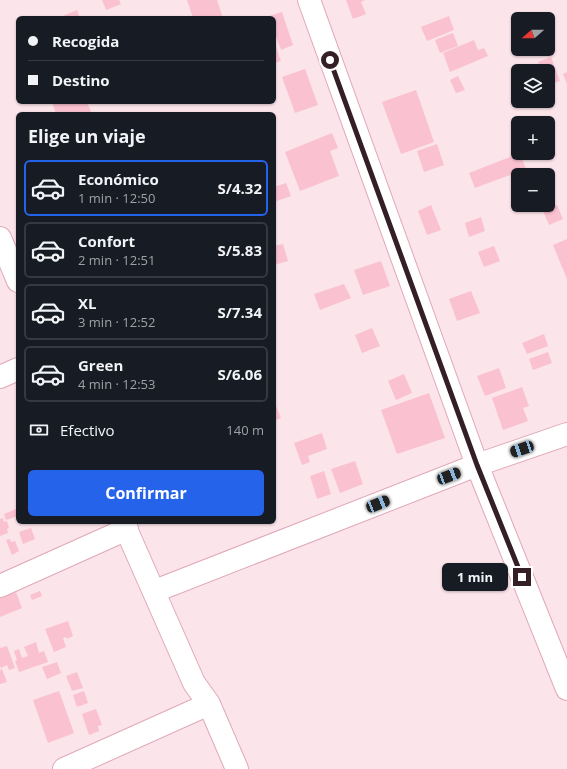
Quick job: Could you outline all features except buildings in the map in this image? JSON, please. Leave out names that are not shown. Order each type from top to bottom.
[{"type":"street","points":[[309,0],[477,465],[567,689]]},
{"type":"street","points":[[0,238],[16,276]]},
{"type":"street","points":[[0,377],[16,370]]},
{"type":"street","points":[[155,591],[477,465],[567,434]]},
{"type":"street","points":[[0,586],[125,526],[194,682],[209,704],[236,769]]},
{"type":"street","points":[[64,769],[209,704]]},
{"type":"route","points":[[330,60],[477,465],[522,577]]}]
